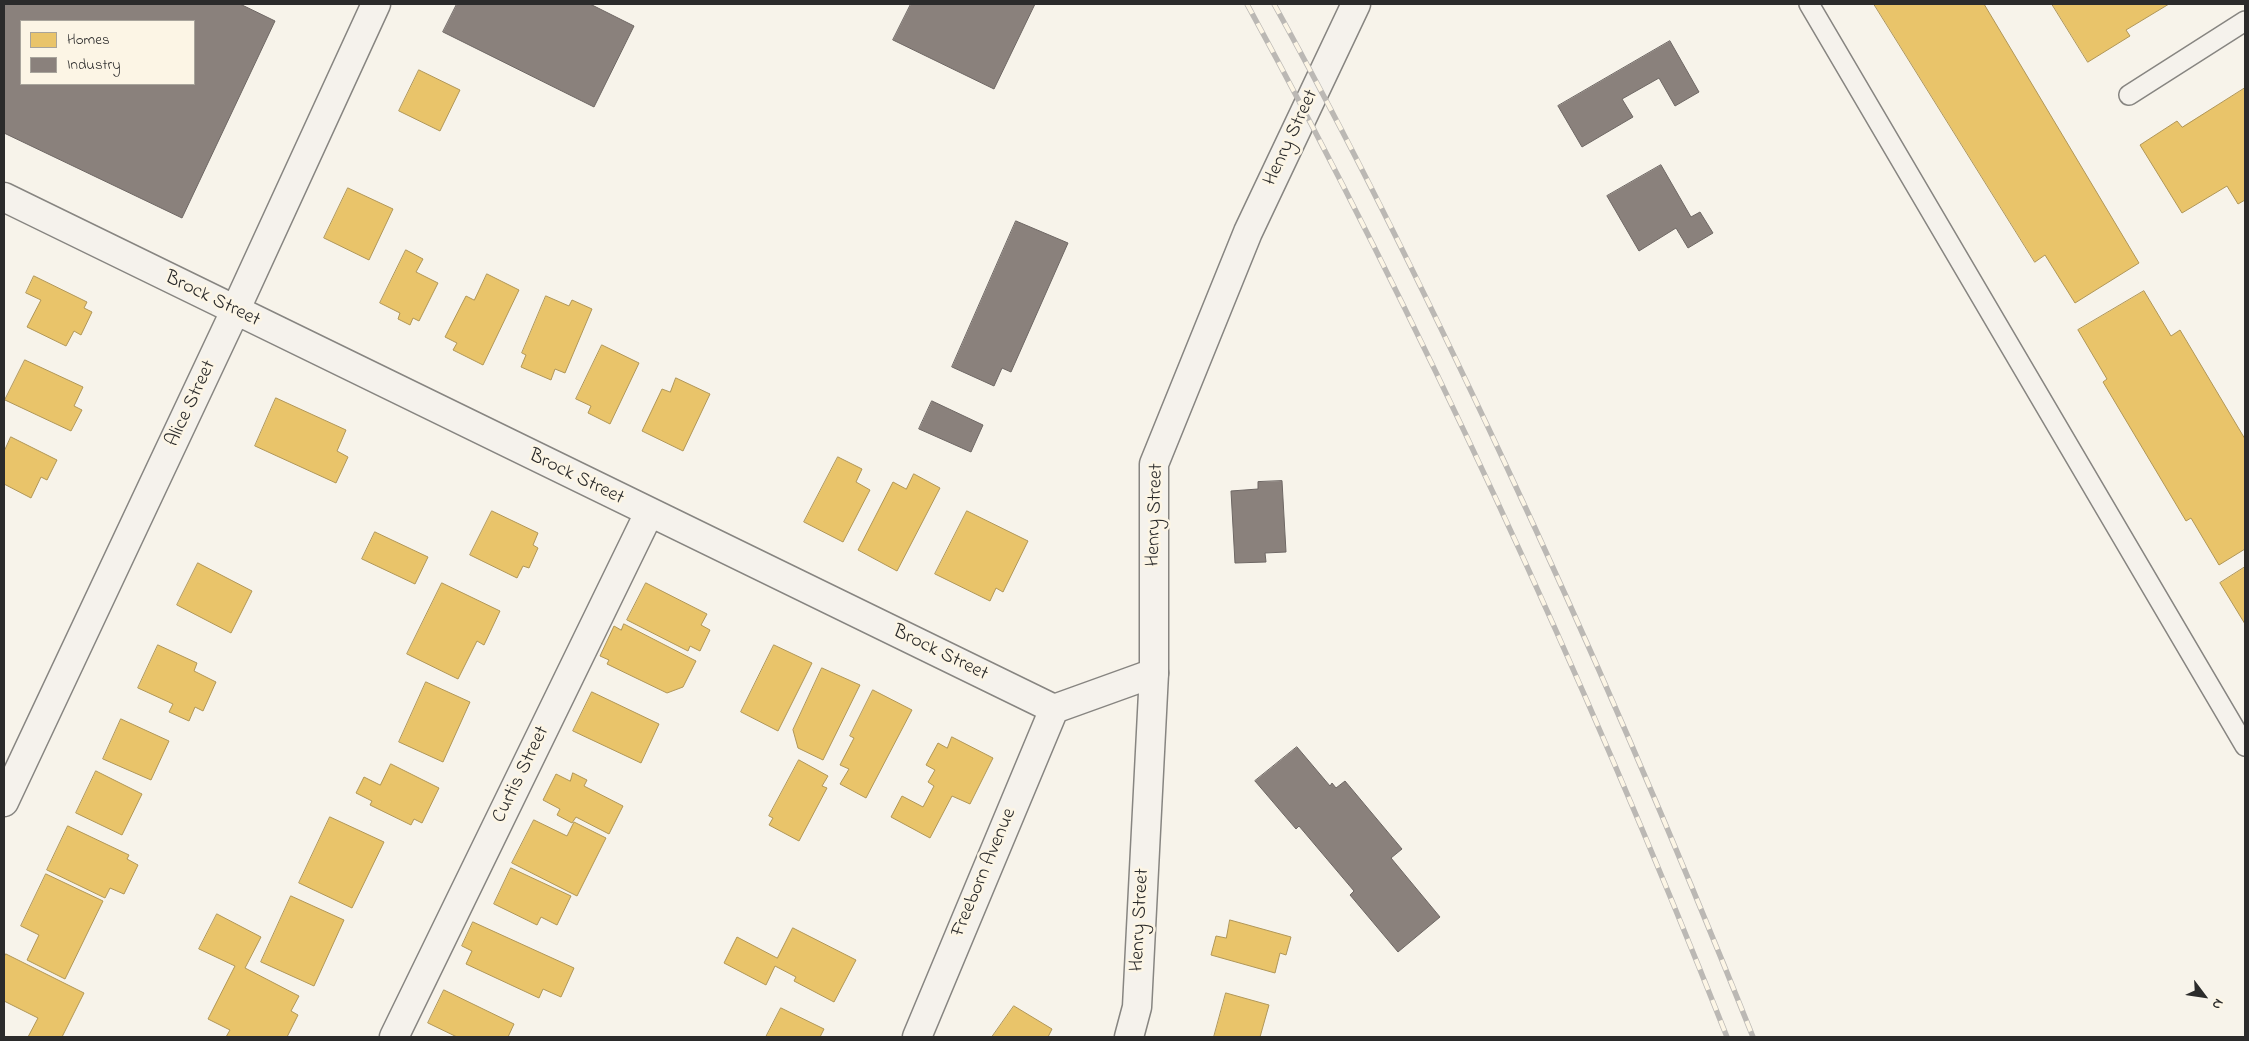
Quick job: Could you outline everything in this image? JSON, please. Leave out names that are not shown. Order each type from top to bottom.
[{"type":"street","name":"Alice Street","points":[[4,802],[235,311],[376,4]]},
{"type":"street","name":"Henry Street","points":[[1129,1037],[1137,1007],[1154,673],[1154,464],[1248,232],[1356,4]]},
{"type":"street","name":"Brock Street","points":[[4,197],[649,514],[1054,709]]},
{"type":"street","name":"Curtis Street","points":[[394,1037],[649,514]]},
{"type":"street","points":[[1054,709],[1154,673]]},
{"type":"street","name":"Freeborn Avenue","points":[[916,1037],[1054,709]]},
{"type":"lane","points":[[1808,4],[2245,746]]},
{"type":"lane","points":[[2130,95],[2245,21]]},
{"type":"building: Homes","points":[[1874,4],[1984,4],[2139,263],[2075,303],[2045,255],[2035,262]]},
{"type":"building: Homes","points":[[2052,4],[2169,4],[2126,30],[2130,36],[2088,62]]},
{"type":"building: Homes","points":[[419,70],[460,90],[440,131],[399,111]]},
{"type":"building: Homes","points":[[2245,88],[2245,200],[2238,204],[2227,186],[2182,213],[2140,145],[2177,121],[2182,127]]},
{"type":"building: Homes","points":[[348,188],[393,209],[369,260],[324,238]]},
{"type":"building: Homes","points":[[406,250],[423,259],[416,272],[438,283],[419,321],[413,318],[410,325],[398,319],[400,313],[380,303]]},
{"type":"building: Homes","points":[[487,274],[519,290],[483,365],[453,350],[457,343],[445,337],[466,296],[474,300]]},
{"type":"building: Homes","points":[[34,276],[87,302],[84,308],[92,312],[81,335],[74,331],[66,346],[27,327],[41,300],[26,293]]},
{"type":"building: Homes","points":[[2144,291],[2171,336],[2180,330],[2245,439],[2245,549],[2219,565],[2191,518],[2186,521],[2103,382],[2107,379],[2078,330]]},
{"type":"building: Homes","points":[[546,296],[569,306],[572,300],[592,309],[565,373],[555,369],[551,380],[521,367],[526,355],[522,353]]},
{"type":"building: Homes","points":[[602,345],[639,363],[610,424],[588,413],[591,406],[576,399]]},
{"type":"building: Homes","points":[[25,360],[83,387],[74,406],[82,410],[71,431],[5,400]]},
{"type":"building: Homes","points":[[676,378],[710,394],[683,451],[642,431],[662,389],[670,392]]},
{"type":"building: Homes","points":[[276,398],[346,430],[337,451],[348,457],[336,483],[255,446]]},
{"type":"building: Homes","points":[[11,437],[57,460],[47,480],[41,477],[31,498],[4,484],[4,452]]},
{"type":"building: Homes","points":[[838,457],[862,469],[856,482],[870,490],[843,542],[804,522]]},
{"type":"building: Homes","points":[[914,474],[940,488],[897,571],[858,550],[893,482],[906,489]]},
{"type":"building: Homes","points":[[492,511],[538,533],[533,545],[538,548],[529,568],[523,566],[517,578],[470,555]]},
{"type":"building: Homes","points":[[967,511],[1028,541],[1003,592],[996,588],[990,601],[935,574]]},
{"type":"building: Homes","points":[[375,532],[428,557],[415,584],[362,559]]},
{"type":"building: Homes","points":[[198,563],[252,591],[231,633],[177,605]]},
{"type":"building: Homes","points":[[2245,567],[2245,624],[2220,583]]},
{"type":"building: Homes","points":[[442,583],[500,611],[484,645],[477,641],[458,679],[407,654]]},
{"type":"building: Homes","points":[[646,583],[707,614],[701,625],[710,630],[700,651],[690,646],[688,651],[627,620]]},
{"type":"building: Homes","points":[[624,624],[696,661],[683,687],[667,693],[607,664],[609,660],[600,656],[614,626],[621,630]]},
{"type":"building: Homes","points":[[158,645],[197,663],[194,671],[216,682],[203,711],[195,707],[189,721],[169,712],[173,704],[138,688]]},
{"type":"building: Homes","points":[[774,645],[812,663],[778,731],[741,712]]},
{"type":"building: Homes","points":[[822,668],[860,685],[823,760],[798,748],[793,730]]},
{"type":"building: Homes","points":[[426,682],[470,702],[443,762],[399,742]]},
{"type":"building: Homes","points":[[873,690],[912,710],[866,798],[840,784],[849,769],[840,765],[854,738],[850,736]]},
{"type":"building: Homes","points":[[592,692],[659,724],[641,763],[573,731]]},
{"type":"building: Homes","points":[[121,719],[169,741],[151,780],[103,759]]},
{"type":"building: Homes","points":[[952,737],[993,758],[970,804],[952,796],[930,838],[891,817],[902,796],[923,807],[934,786],[928,782],[935,770],[926,765],[938,743],[947,748]]},
{"type":"building: Homes","points":[[799,760],[828,776],[822,786],[827,788],[799,841],[769,825],[773,818],[769,816]]},
{"type":"building: Homes","points":[[391,764],[439,788],[422,823],[414,819],[411,825],[370,805],[372,801],[356,793],[364,777],[380,785]]},
{"type":"building: Homes","points":[[96,771],[142,794],[122,835],[76,813]]},
{"type":"building: Homes","points":[[573,773],[587,780],[584,786],[623,806],[609,834],[576,817],[572,823],[557,815],[560,809],[543,800],[556,774],[570,781]]},
{"type":"building: Homes","points":[[330,817],[384,842],[352,908],[299,883]]},
{"type":"building: Homes","points":[[534,820],[567,836],[574,822],[606,838],[577,896],[512,863]]},
{"type":"building: Homes","points":[[68,826],[129,855],[127,859],[138,865],[124,894],[110,888],[105,898],[47,870]]},
{"type":"building: Homes","points":[[511,868],[571,896],[557,925],[541,917],[537,925],[494,904]]},
{"type":"building: Homes","points":[[46,874],[103,901],[65,979],[27,960],[39,935],[21,926]]},
{"type":"building: Homes","points":[[291,896],[344,920],[314,986],[261,962]]},
{"type":"building: Homes","points":[[217,914],[261,937],[245,968],[299,996],[291,1011],[298,1015],[287,1037],[226,1037],[230,1030],[208,1019],[235,966],[199,949]]},
{"type":"building: Homes","points":[[1230,920],[1291,937],[1286,955],[1280,953],[1275,973],[1211,955],[1216,936],[1226,938]]},
{"type":"building: Homes","points":[[473,922],[574,968],[561,997],[543,989],[539,998],[466,964],[472,951],[462,946]]},
{"type":"building: Homes","points":[[793,928],[856,960],[834,1002],[794,981],[796,977],[775,966],[766,985],[724,963],[737,937],[777,958]]},
{"type":"building: Homes","points":[[6,954],[84,993],[62,1037],[28,1037],[38,1018],[4,1001],[4,958]]},
{"type":"building: Homes","points":[[444,990],[514,1024],[508,1037],[457,1037],[428,1023]]},
{"type":"building: Homes","points":[[1226,993],[1269,1005],[1260,1037],[1214,1037]]},
{"type":"building: Homes","points":[[1014,1006],[1052,1029],[1048,1037],[992,1037]]},
{"type":"building: Homes","points":[[781,1008],[824,1029],[820,1037],[766,1037]]},
{"type":"building: Industry","points":[[4,4],[240,4],[275,21],[182,218],[4,133]]},
{"type":"building: Industry","points":[[457,4],[590,4],[634,26],[594,107],[443,32]]},
{"type":"building: Industry","points":[[911,4],[1035,4],[994,89],[893,40]]},
{"type":"building: Industry","points":[[1670,41],[1699,92],[1675,106],[1659,78],[1622,99],[1633,117],[1582,147],[1558,106]]},
{"type":"building: Industry","points":[[1661,165],[1691,217],[1700,212],[1713,233],[1688,248],[1676,228],[1639,251],[1607,196]]},
{"type":"building: Industry","points":[[1016,221],[1068,243],[1011,372],[1002,368],[994,386],[952,367]]},
{"type":"building: Industry","points":[[932,401],[983,425],[971,452],[919,429]]},
{"type":"building: Industry","points":[[1282,481],[1286,552],[1265,553],[1266,562],[1235,563],[1231,491],[1258,489],[1258,482]]},
{"type":"building: Industry","points":[[1297,747],[1330,786],[1332,783],[1336,788],[1345,781],[1402,849],[1391,858],[1440,917],[1398,952],[1350,895],[1354,891],[1299,826],[1296,829],[1255,781]]},
{"type":"railway","points":[[1247,4],[1379,257],[1503,513],[1619,774],[1727,1037]]},
{"type":"railway","points":[[1274,4],[1392,229],[1503,459],[1569,602],[1632,746],[1694,891],[1753,1037]]}]
